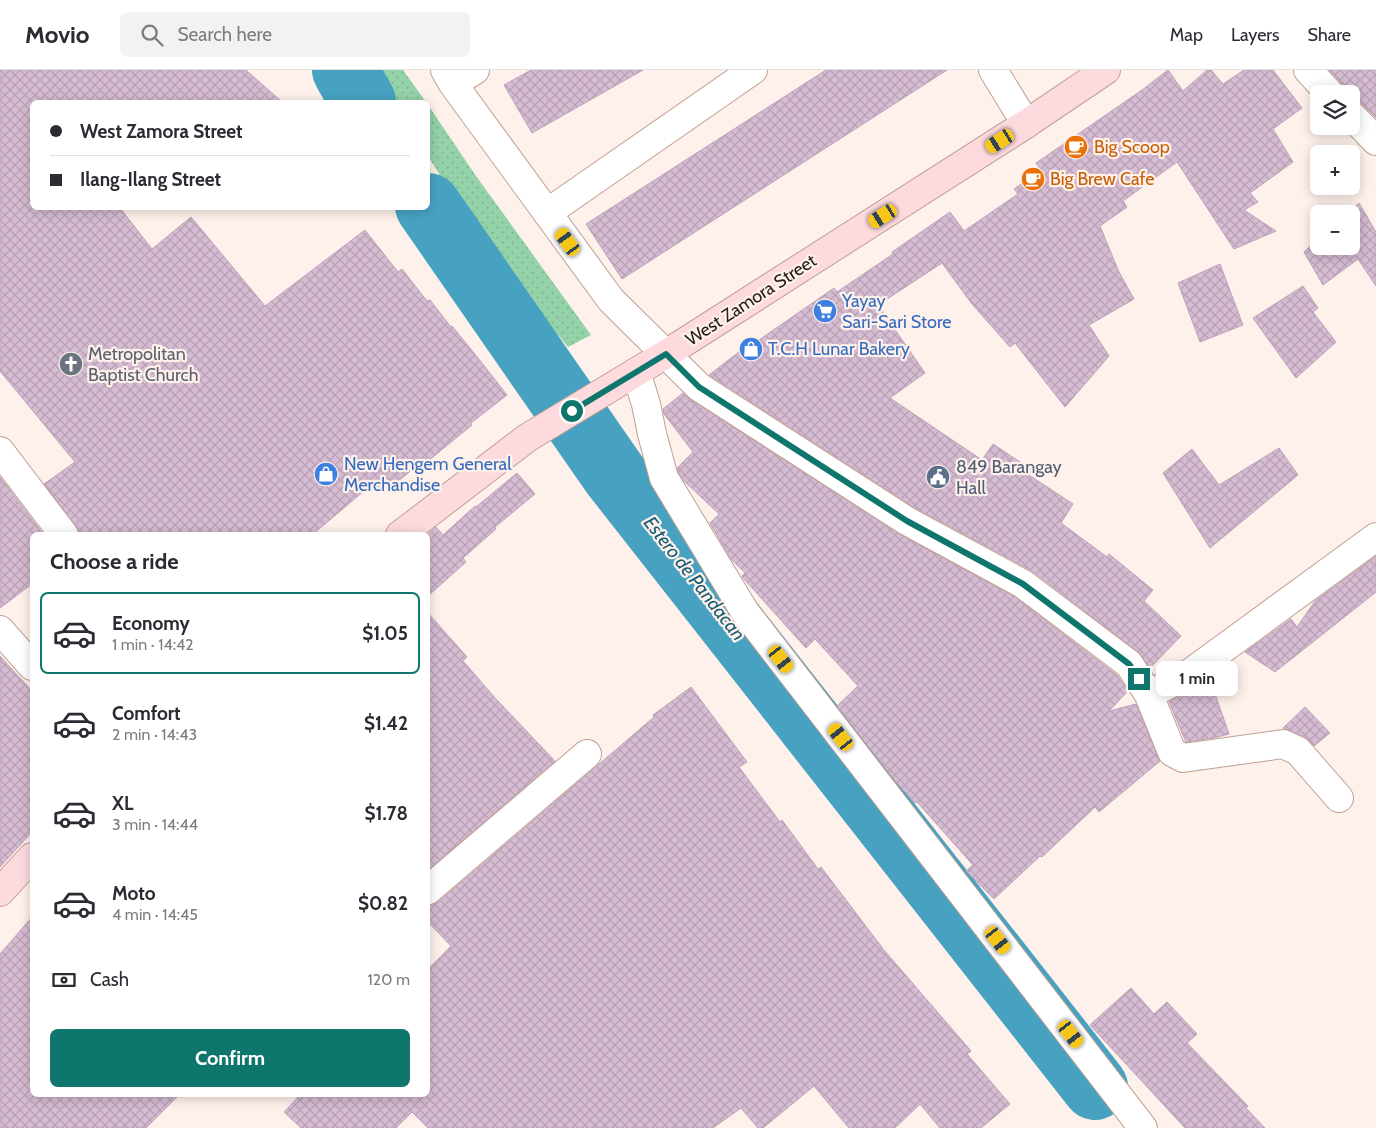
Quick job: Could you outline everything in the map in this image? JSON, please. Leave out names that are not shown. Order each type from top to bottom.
[{"type":"street","points":[[547,213],[753,70]]},
{"type":"street","points":[[993,70],[1026,124]]},
{"type":"street","name":"West Zamora Street","points":[[404,532],[527,438],[666,354],[1026,124],[1106,70]]},
{"type":"street","points":[[1308,70],[1322,85]]},
{"type":"street","points":[[458,75],[547,213],[611,300],[699,387],[907,521],[1023,584],[1129,664],[1149,695],[1172,752],[1183,758],[1283,744],[1298,751],[1339,798]]},
{"type":"street","points":[[1360,125],[1376,141]]},
{"type":"street","points":[[629,376],[646,404],[664,478],[745,612],[1143,1128]]},
{"type":"street","points":[[0,451],[62,532]]},
{"type":"street","points":[[1149,695],[1190,673],[1376,537]]},
{"type":"street","points":[[0,630],[30,664]]},
{"type":"street","points":[[430,888],[587,754]]},
{"type":"street","points":[[0,892],[30,859]]},
{"type":"green space","points":[[374,70],[403,70],[425,100],[393,100]]},
{"type":"green space","points":[[430,108],[476,176],[591,335],[568,347],[484,247],[430,159]]},
{"type":"building","points":[[0,70],[246,70],[280,100],[30,100],[30,210],[122,210],[152,249],[191,217],[265,306],[365,230],[398,272],[402,269],[427,301],[430,300],[507,395],[471,423],[472,425],[428,461],[428,457],[387,490],[376,490],[371,485],[316,532],[78,532],[76,526],[44,484],[75,462],[0,371]]},
{"type":"building","points":[[531,70],[643,70],[532,133],[504,85]]},
{"type":"building","points":[[826,70],[947,70],[622,279],[586,224]]},
{"type":"building","points":[[1168,70],[1183,91],[1207,70],[1211,70],[1223,84],[1244,70],[1273,70],[1302,108],[1273,129],[1293,162],[1250,193],[1258,202],[1244,210],[1276,231],[1234,249],[1177,162],[1123,201],[1127,207],[1100,226],[1119,272],[1134,299],[1089,325],[1109,356],[1065,407],[1015,343],[1010,347],[972,304],[942,263],[878,305],[925,373],[890,398],[982,460],[993,444],[1032,470],[1029,475],[1073,504],[1061,523],[1107,557],[1109,554],[1153,590],[1144,601],[1181,636],[1150,668],[1138,652],[1032,571],[915,508],[709,375],[757,338],[759,340],[834,288],[837,292],[950,212],[964,231],[1018,194],[1014,189],[1041,170],[1036,163]]},
{"type":"building","points":[[1329,70],[1376,70],[1376,118],[1360,103],[1360,85],[1342,84]]},
{"type":"building","points":[[1359,203],[1376,232],[1376,286],[1358,259],[1323,285],[1304,252],[1310,246],[1310,255],[1360,255],[1360,205],[1357,205]]},
{"type":"building","points":[[1220,264],[1243,325],[1200,342],[1178,283]]},
{"type":"building","points":[[1303,286],[1318,308],[1313,312],[1336,342],[1296,378],[1253,318]]},
{"type":"building","points":[[683,393],[899,534],[1015,597],[1117,675],[1128,691],[1109,711],[1136,704],[1160,761],[1099,812],[1095,807],[994,899],[966,871],[973,865],[917,802],[915,803],[896,782],[837,706],[858,686],[815,639],[806,648],[743,578],[742,576],[745,573],[731,559],[710,523],[719,514],[684,481],[678,472],[677,468],[693,452],[664,414],[663,409]]},
{"type":"building","points":[[1279,448],[1298,475],[1210,548],[1163,473],[1192,449],[1219,485]]},
{"type":"building","points":[[517,473],[535,494],[495,527],[496,529],[463,558],[466,562],[430,594],[430,532],[436,527],[443,535]]},
{"type":"building","points":[[0,477],[42,532],[30,532],[30,586],[0,608]]},
{"type":"building","points":[[1376,556],[1376,592],[1275,672],[1245,652],[1291,619],[1297,627],[1315,601]]},
{"type":"building","points":[[430,615],[467,657],[463,661],[555,761],[430,868]]},
{"type":"building","points":[[0,656],[30,689],[30,834],[0,867]]},
{"type":"building","points":[[1212,685],[1229,734],[1186,742],[1169,702],[1191,690]]},
{"type":"building","points":[[691,687],[747,762],[739,767],[780,822],[782,820],[818,869],[821,867],[884,950],[971,1051],[967,1054],[1010,1104],[981,1128],[940,1128],[920,1104],[895,1128],[849,1128],[814,1086],[763,1128],[758,1128],[741,1108],[713,1128],[428,1128],[412,1112],[396,1128],[301,1128],[284,1112],[298,1097],[430,1097],[430,967],[451,946],[430,924],[430,904],[438,902],[654,717],[653,715]]},
{"type":"building","points":[[1305,707],[1330,733],[1314,746],[1305,737],[1283,728]]},
{"type":"building","points":[[30,919],[30,1097],[177,1097],[146,1128],[0,1128],[0,954]]},
{"type":"building","points":[[1131,988],[1154,1014],[1167,1002],[1197,1034],[1187,1043],[1248,1106],[1246,1108],[1265,1128],[1185,1128],[1090,1025]]},
{"type":"waterway","name":"Estero de Pandacan","points":[[345,70],[362,100]]},
{"type":"waterway","name":"Estero de Pandacan","points":[[430,209],[614,474],[1095,1087]]},
{"type":"place","name":"Big Scoop","points":[[1076,147]]},
{"type":"place","name":"Big Brew Cafe","points":[[1033,179]]},
{"type":"place","name":"Yayay Sari-Sari Store","points":[[825,311]]},
{"type":"place","name":"T.C.H Lunar Bakery","points":[[751,349]]},
{"type":"place","name":"Metropolitan Baptist Church","points":[[71,364]]},
{"type":"place","name":"New Hengem General Merchandise","points":[[326,474]]},
{"type":"place","name":"849 Barangay Hall","points":[[938,477]]},
{"type":"route","points":[[572,411],[666,354],[699,387],[746,418],[907,521],[1023,584],[1129,664],[1139,679]]}]
